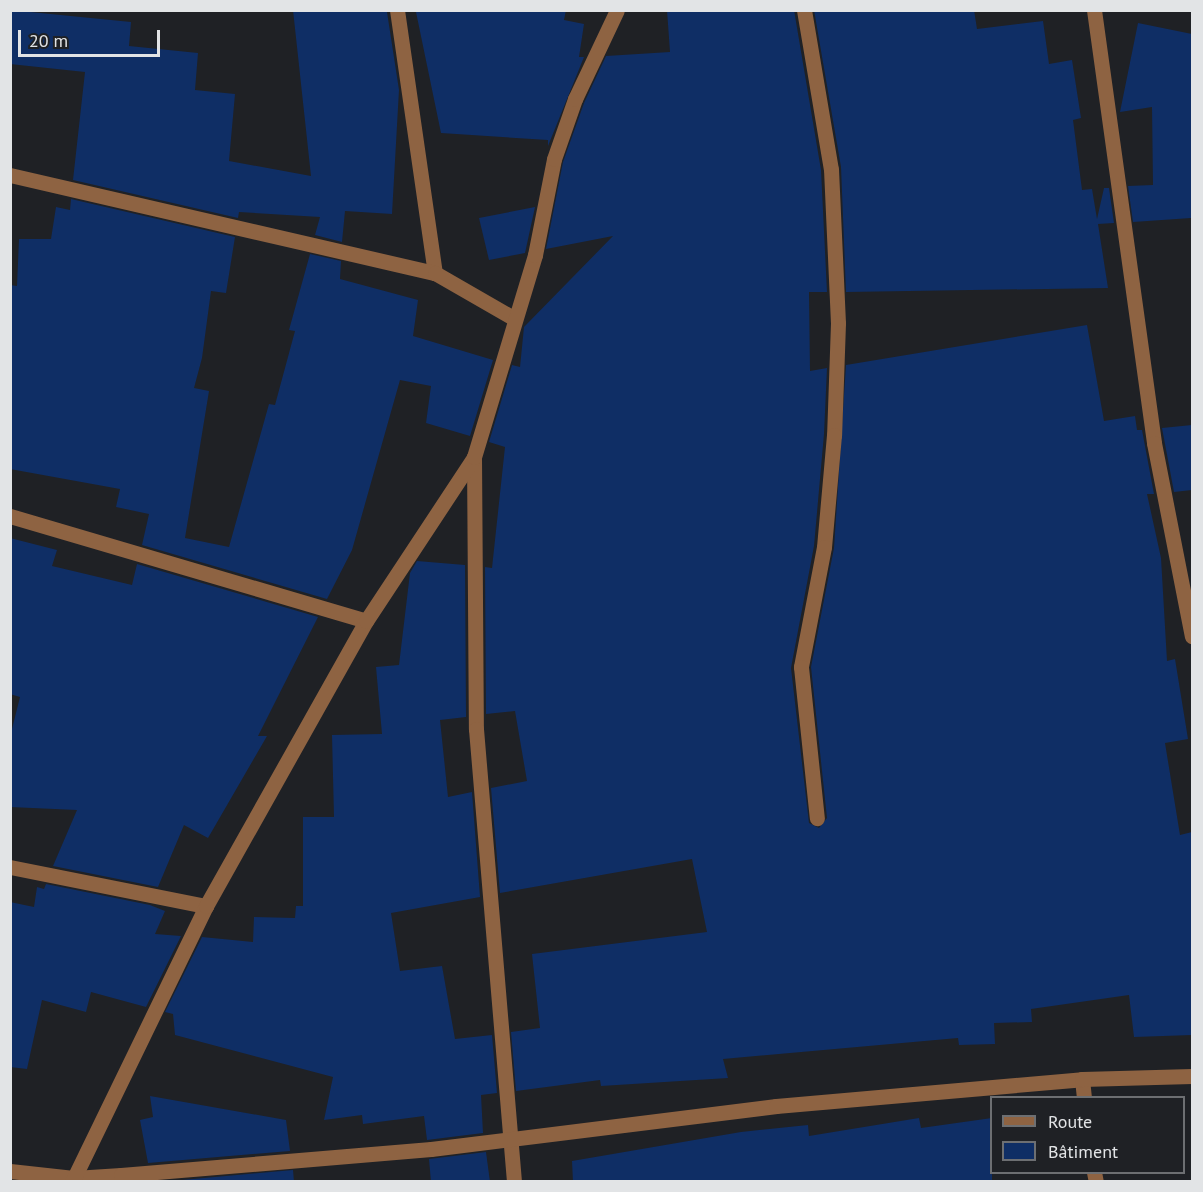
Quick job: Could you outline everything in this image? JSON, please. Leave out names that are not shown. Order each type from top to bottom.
[{"type":"street","points":[[397,10],[435,273]]},
{"type":"street","points":[[73,1180],[206,906],[366,621],[474,457],[535,255],[564,128],[617,10]]},
{"type":"street","points":[[804,10],[831,169],[838,323],[834,435],[824,547],[801,667],[817,818]]},
{"type":"street","points":[[1094,10],[1154,443],[1192,636]]},
{"type":"street","points":[[10,175],[435,273],[515,319]]},
{"type":"street","points":[[474,457],[476,729],[514,1182]]},
{"type":"street","points":[[10,516],[366,621]]},
{"type":"street","points":[[10,867],[206,906]]},
{"type":"street","points":[[10,1171],[73,1180],[121,1178],[509,1140],[776,1106],[1082,1080],[1192,1076]]},
{"type":"street","points":[[1082,1080],[1084,1096]]},
{"type":"building","points":[[10,10],[131,22],[129,46],[198,53],[195,90],[235,94],[229,161],[311,176],[293,10],[387,12],[399,90],[392,214],[345,211],[342,242],[315,235],[320,217],[239,212],[238,218],[73,180],[85,72],[10,64]]},
{"type":"building","points":[[566,10],[564,20],[584,24],[579,57],[584,57],[548,146],[548,140],[441,133],[416,12]]},
{"type":"building","points":[[667,10],[794,10],[821,170],[827,292],[809,292],[810,371],[827,368],[824,434],[814,546],[791,668],[809,823],[819,828],[827,818],[811,667],[834,548],[846,365],[1087,325],[1104,421],[1135,416],[1137,430],[1142,430],[1154,494],[1147,494],[1161,558],[1167,661],[1175,659],[1188,739],[1165,743],[1180,835],[1192,832],[1192,1035],[1134,1037],[1129,995],[1031,1009],[1032,1022],[994,1023],[995,1044],[959,1045],[958,1038],[723,1059],[728,1078],[601,1086],[600,1080],[516,1091],[511,1032],[540,1028],[532,954],[707,932],[692,859],[500,893],[491,788],[527,781],[515,711],[486,714],[485,567],[492,568],[505,447],[489,442],[512,365],[520,367],[524,327],[613,236],[546,249],[563,162],[584,103],[606,56],[670,52]]},
{"type":"building","points":[[814,10],[974,10],[977,29],[1043,21],[1049,64],[1072,60],[1081,118],[1073,120],[1082,190],[1092,189],[1097,219],[1104,188],[1109,188],[1114,223],[1098,224],[1108,288],[846,292],[841,167]]},
{"type":"building","points":[[1138,23],[1192,34],[1191,218],[1133,222],[1128,186],[1153,185],[1152,107],[1120,112]]},
{"type":"building","points":[[71,199],[235,237],[226,293],[211,291],[202,358],[194,388],[209,391],[185,538],[229,547],[269,404],[275,405],[295,331],[289,330],[310,254],[341,261],[340,279],[418,300],[413,336],[493,360],[470,436],[426,423],[431,386],[400,380],[352,550],[327,599],[142,545],[149,514],[116,507],[120,489],[10,469],[10,285],[17,286],[19,239],[51,239],[56,207],[70,210]]},
{"type":"building","points":[[535,207],[525,253],[489,260],[479,218]]},
{"type":"building","points":[[1192,425],[1192,490],[1174,492],[1162,428]]},
{"type":"building","points":[[10,538],[57,550],[52,566],[132,585],[137,564],[318,617],[258,736],[267,736],[208,838],[184,825],[158,887],[53,866],[77,810],[10,807],[10,737],[20,697],[10,694]]},
{"type":"building","points":[[417,561],[465,565],[466,717],[440,720],[448,797],[472,792],[480,897],[391,913],[400,971],[442,966],[455,1039],[492,1035],[497,1093],[481,1095],[483,1133],[427,1140],[424,1116],[363,1124],[362,1115],[324,1120],[333,1077],[175,1035],[173,1014],[165,1012],[202,937],[253,942],[254,917],[295,918],[296,906],[303,906],[303,817],[334,817],[332,735],[382,734],[376,667],[399,665],[410,573]]},
{"type":"building","points":[[46,884],[150,905],[165,911],[155,934],[181,936],[146,1007],[91,992],[86,1012],[42,1000],[27,1069],[10,1067],[10,902],[34,907],[37,887],[44,889]]},
{"type":"building","points":[[150,1096],[286,1120],[290,1151],[148,1163],[140,1120],[153,1117]]},
{"type":"building","points":[[919,1118],[921,1128],[990,1118],[992,1182],[573,1182],[572,1161],[741,1132],[808,1125],[809,1136]]},
{"type":"building","points":[[486,1152],[490,1182],[431,1182],[429,1159]]},
{"type":"building","points":[[293,1170],[294,1182],[160,1182]]}]
